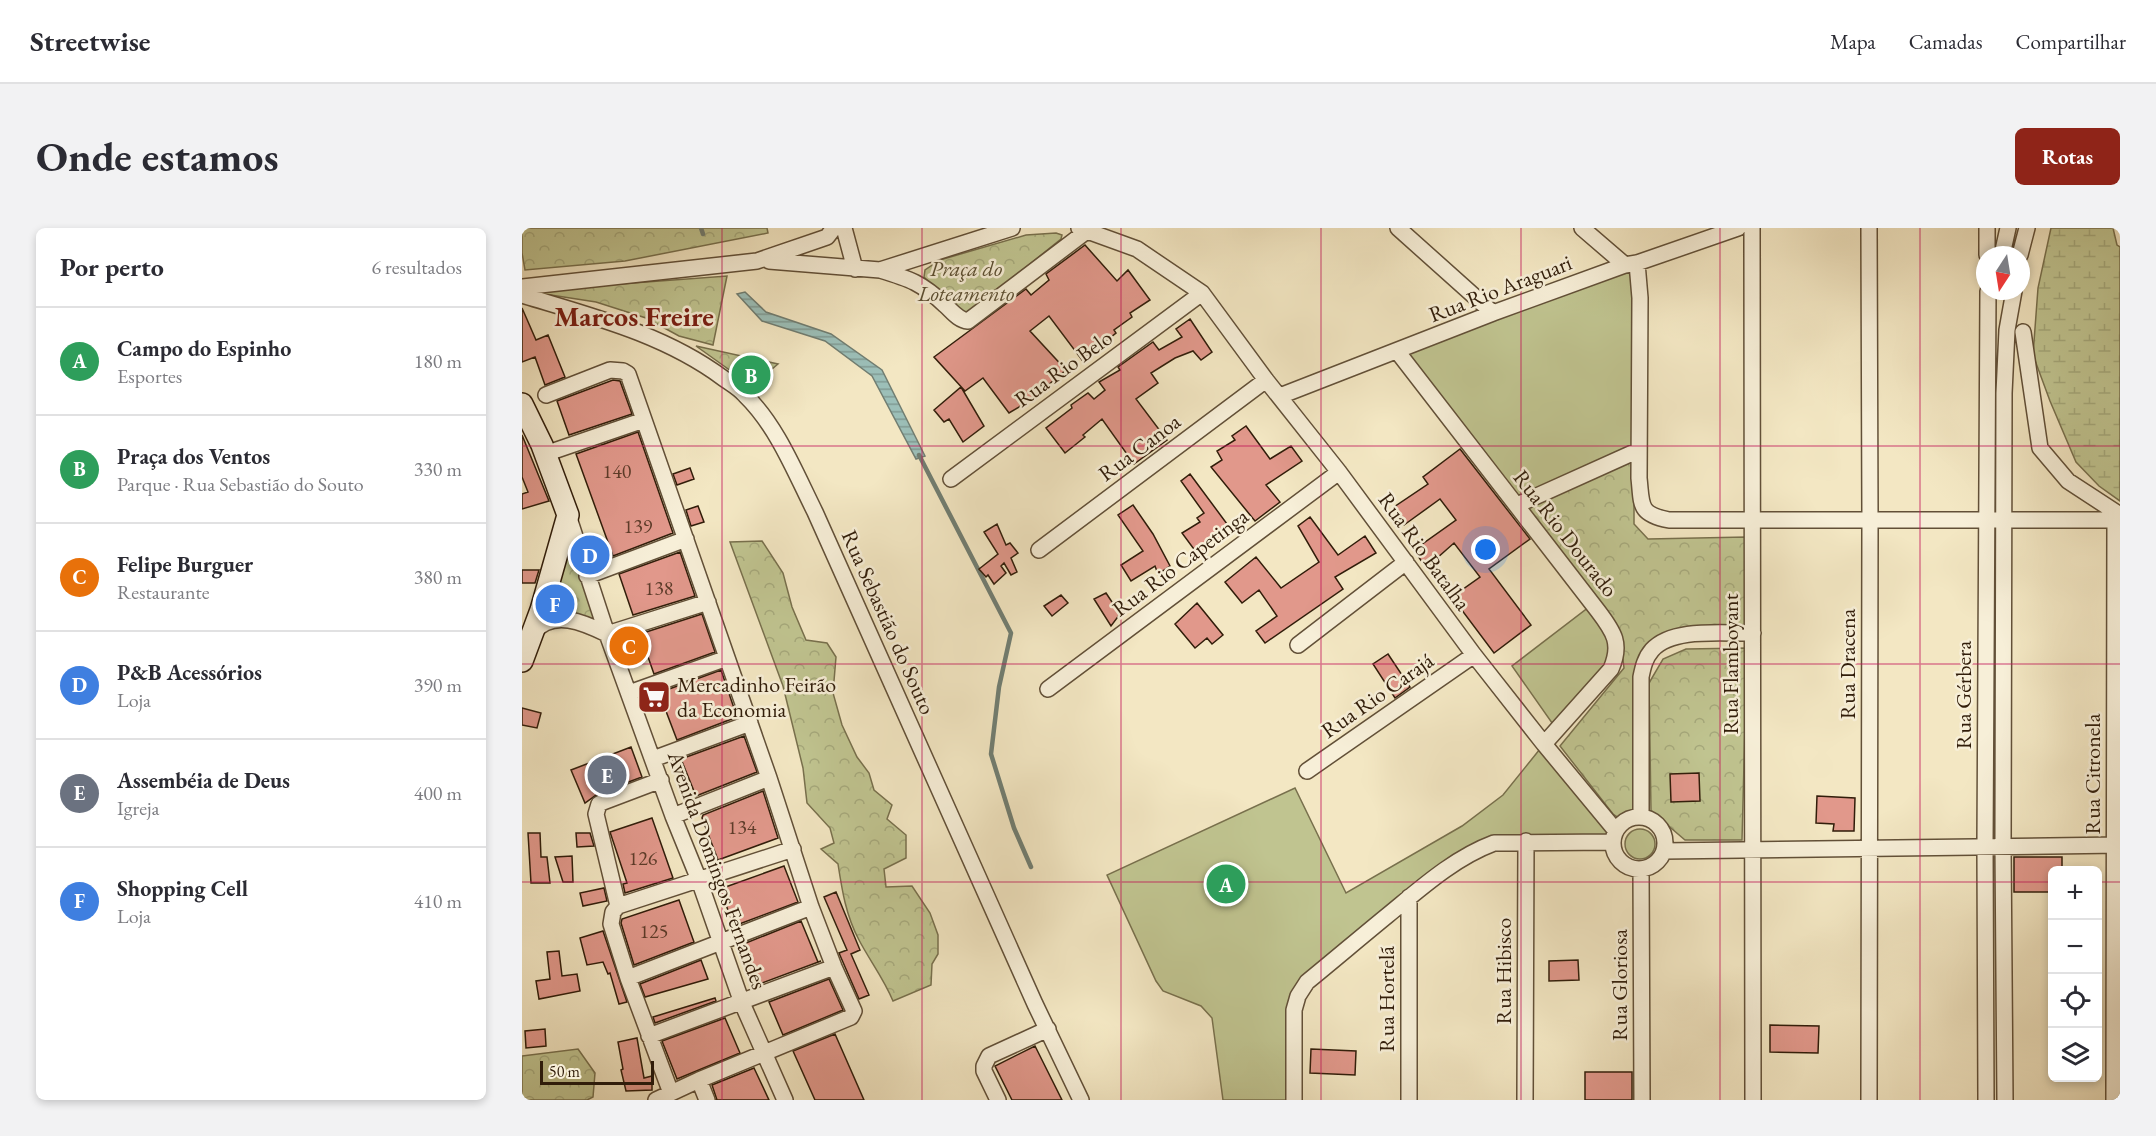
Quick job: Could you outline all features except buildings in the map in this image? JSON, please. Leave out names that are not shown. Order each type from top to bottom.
[{"type":"main road","points":[[522,404],[545,454],[568,515],[553,573],[522,661]]},
{"type":"street","points":[[757,261],[820,240],[834,228]]},
{"type":"street","points":[[844,228],[855,269]]},
{"type":"street","points":[[880,270],[1012,228]]},
{"type":"street","points":[[1398,228],[1415,233],[1493,313]]},
{"type":"street","points":[[1582,228],[1631,264],[1640,298],[1641,504],[1645,511],[1653,517],[1669,520],[1752,521],[2118,518]]},
{"type":"street","name":"Rua Rio Araguari","points":[[1280,396],[1493,313],[1738,228]]},
{"type":"street","name":"Rua Flamboyant","points":[[1752,228],[1753,1100]]},
{"type":"street","name":"Rua Dracena","points":[[1869,228],[1869,1100]]},
{"type":"street","points":[[1987,228],[1987,246]]},
{"type":"street","points":[[2004,246],[2008,228]]},
{"type":"street","points":[[2022,246],[2027,228]]},
{"type":"street","points":[[522,287],[757,261],[816,264],[880,270],[917,282],[929,289],[959,318],[968,321],[1083,229]]},
{"type":"street","name":"Rua Rio Batalha","points":[[1083,229],[1137,249],[1202,293],[1266,380],[1339,472],[1474,655],[1615,837]]},
{"type":"street","name":"Rua Rio Belo","points":[[951,479],[1202,293]]},
{"type":"street","name":"Rua Sebastião do Souto","points":[[522,295],[615,323],[670,345],[709,367],[745,394],[764,417],[815,512],[1081,1100]]},
{"type":"street","name":"Rua Gérbera","points":[[1986,1100],[1988,300]]},
{"type":"street","points":[[1988,351],[1996,300]]},
{"type":"street","name":"Rua Gérbera","points":[[2005,1100],[2004,520],[2006,351],[2012,300]]},
{"type":"street","points":[[2023,332],[2040,447],[2068,481],[2118,518]]},
{"type":"street","name":"Rua Rio Dourado","points":[[1397,351],[1608,623],[1617,646],[1617,656],[1611,669],[1544,744]]},
{"type":"street","points":[[546,395],[610,370],[623,371],[628,374],[769,778],[811,907],[853,1009],[853,1016],[656,1100]]},
{"type":"street","name":"Rua Canoa","points":[[1039,550],[1266,380]]},
{"type":"street","points":[[545,454],[644,420]]},
{"type":"street","points":[[1517,505],[1639,450]]},
{"type":"street","name":"Rua Rio Capetinga","points":[[1048,688],[1339,472]]},
{"type":"street","name":"Avenida Domingos Fernandes","points":[[568,515],[587,576],[742,1003],[785,1100]]},
{"type":"street","name":"Rua Citronela","points":[[2114,1100],[2118,518]]},
{"type":"street","points":[[587,576],[686,539]]},
{"type":"street","points":[[1298,645],[1406,562]]},
{"type":"street","points":[[533,633],[538,626],[549,622],[572,619],[608,634],[708,602]]},
{"type":"street","points":[[1641,817],[1641,677],[1650,652],[1658,644],[1677,635],[1753,633]]},
{"type":"street","name":"Rua Rio Carajá","points":[[1306,771],[1474,655]]},
{"type":"street","points":[[629,693],[727,658]]},
{"type":"street","points":[[653,759],[750,723]]},
{"type":"street","points":[[674,816],[769,778]]},
{"type":"street","points":[[618,906],[597,808],[603,802],[661,780]]},
{"type":"street","points":[[1641,817],[1654,822],[1663,832],[1665,845],[1664,851],[1655,864],[1641,869],[1624,864],[1614,851],[1615,837],[1626,821],[1641,817]]},
{"type":"street","points":[[1294,1100],[1294,1010],[1298,996],[1307,982],[1409,897],[1456,862],[1494,843],[1615,837]]},
{"type":"street","name":"Rua Hibisco","points":[[1525,1100],[1526,842]]},
{"type":"street","points":[[1664,851],[2117,845]]},
{"type":"street","points":[[670,1093],[628,978],[611,924],[613,912],[618,906],[793,849]]},
{"type":"street","name":"Rua Gloriosa","points":[[1641,869],[1642,1100]]},
{"type":"street","name":"Rua Hortelã","points":[[1409,897],[1409,1100]]},
{"type":"street","points":[[628,978],[811,907]]},
{"type":"street","points":[[649,1036],[834,967]]},
{"type":"street","points":[[998,1100],[984,1071],[986,1060],[989,1056],[1047,1029]]},
{"type":"street","points":[[699,1080],[707,1100]]},
{"type":"green space","points":[[522,228],[767,228],[768,233],[625,261],[525,270]]},
{"type":"green space","points":[[2051,228],[2113,228],[2117,245],[2120,247],[2120,501],[2099,486],[2076,462],[2033,355],[2038,288]]},
{"type":"green space","name":"Praça do Loteamento","points":[[1056,233],[1062,235],[1061,239],[964,317],[960,317],[924,277],[925,270],[940,260],[1026,235]]},
{"type":"green space","points":[[1637,263],[1639,450],[1517,505],[1397,351]]},
{"type":"green space","points":[[727,276],[713,345],[679,336],[646,318],[596,302],[525,291]]},
{"type":"green space","points":[[696,346],[778,364],[752,386]]},
{"type":"green space","points":[[1634,457],[1634,524],[1648,539],[1746,537],[1748,628],[1652,641],[1637,672],[1638,802],[1632,812],[1619,818],[1613,814],[1560,746],[1624,668],[1621,644],[1523,506]]},
{"type":"green space","points":[[762,541],[783,573],[792,607],[806,640],[827,643],[836,657],[833,693],[842,725],[857,757],[869,773],[874,790],[892,805],[887,819],[906,835],[906,858],[884,869],[886,887],[912,886],[930,913],[938,935],[938,954],[932,964],[931,985],[893,1001],[851,922],[838,864],[821,849],[834,843],[830,828],[807,803],[803,768],[783,686],[730,542]]},
{"type":"green space","points":[[570,545],[600,626],[576,614],[559,612],[552,614],[548,609]]},
{"type":"green space","points":[[1593,604],[1617,656],[1557,730],[1512,666]]},
{"type":"green space","points":[[1747,648],[1742,840],[1685,840],[1651,811],[1649,683],[1663,659],[1686,649]]},
{"type":"green space","points":[[1544,744],[1614,837],[1478,849],[1298,996],[1294,1100],[1223,1100],[1212,1018],[1201,1006],[1163,991],[1156,981],[1107,875],[1295,788],[1346,893],[1462,826],[1503,795]]},
{"type":"green space","points":[[1640,829],[1651,833],[1655,844],[1651,855],[1640,859],[1629,855],[1625,844],[1629,833]]},
{"type":"green space","points":[[578,1049],[595,1073],[593,1097],[587,1100],[522,1100],[522,1056]]},
{"type":"water","points":[[745,292],[766,312],[831,334],[882,370],[925,456],[916,459],[872,376],[825,341],[762,321],[737,294]]},
{"type":"waterway","points":[[701,228],[703,234]]},
{"type":"waterway","points":[[919,455],[1011,633],[999,687],[991,754],[1014,828],[1031,867]]},
{"type":"place","name":"Praça dos Ventos","points":[[751,375]]},
{"type":"place","name":"P&B Acessórios","points":[[590,555]]},
{"type":"place","name":"Shopping Cell","points":[[555,604]]},
{"type":"place","name":"Felipe Burguer","points":[[629,646]]},
{"type":"place","name":"Mercadinho Feirão da Economia","points":[[654,697]]},
{"type":"place","name":"Assembéia de Deus","points":[[607,775]]},
{"type":"place","name":"Campo do Espinho","points":[[1226,884]]},
{"type":"district","name":"Marcos Freire","points":[[634,316]]}]
